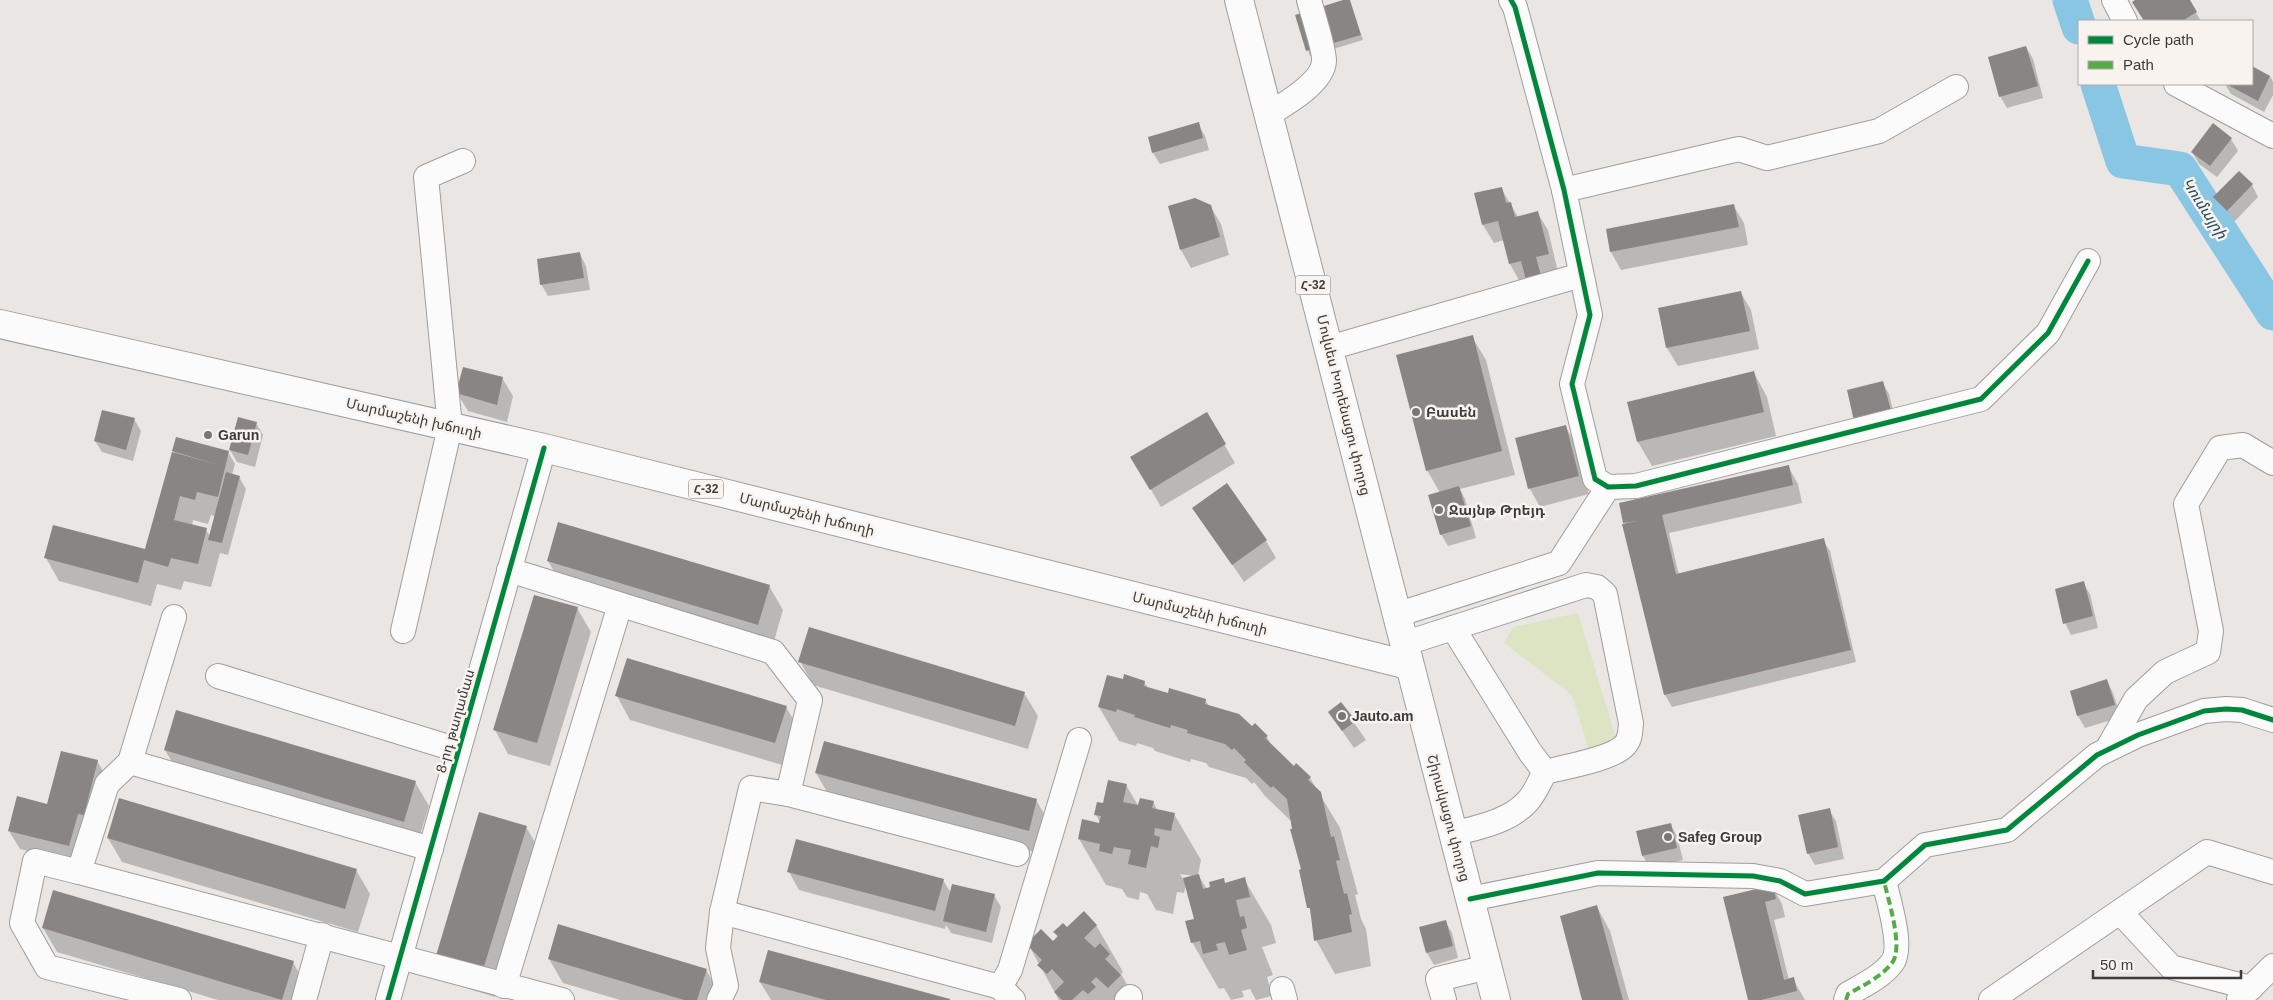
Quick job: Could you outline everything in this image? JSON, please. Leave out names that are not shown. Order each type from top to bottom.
[{"type":"main road","name":"Մովսես Խորենացու փողոց","points":[[1239,0],[1330,348],[1406,654]]},
{"type":"main road","name":"Մարմաշենի խճուղի","points":[[0,324],[544,448],[1406,654]]},
{"type":"main road","name":"Շիրակացու փողոց","points":[[1406,654],[1496,1000]]},
{"type":"street","points":[[1269,114],[1304,90],[1316,78],[1324,61],[1309,0]]},
{"type":"street","points":[[2114,0],[2124,20]]},
{"type":"street","points":[[1516,2],[1564,190],[1590,315],[1572,384],[1595,479],[1608,487],[1636,486],[1981,398],[2048,333],[2088,261]]},
{"type":"street","points":[[2178,85],[2272,133]]},
{"type":"street","points":[[1564,190],[1739,149],[1767,158],[1879,131],[1956,87]]},
{"type":"street","points":[[403,631],[450,427],[426,177],[463,161]]},
{"type":"street","points":[[1330,348],[1581,275]]},
{"type":"street","points":[[2108,748],[2136,699],[2165,672],[2208,652],[2211,631],[2186,504],[2220,448],[2243,445],[2273,464]]},
{"type":"street","name":"8-րդ թաղամաս","points":[[388,1000],[544,448]]},
{"type":"street","points":[[1396,615],[1559,563],[1608,487]]},
{"type":"street","points":[[509,570],[773,652],[810,700],[788,794]]},
{"type":"street","points":[[1406,654],[1453,628],[1586,585],[1597,587],[1604,594],[1631,723],[1630,736],[1625,746],[1613,753],[1545,772],[1528,801],[1514,813],[1499,821],[1453,834]]},
{"type":"street","points":[[504,986],[620,605]]},
{"type":"street","points":[[79,872],[107,784],[130,762],[174,617]]},
{"type":"street","points":[[1453,628],[1530,752],[1545,772]]},
{"type":"street","points":[[218,676],[458,750]]},
{"type":"street","points":[[1470,899],[1598,873],[1753,876],[1780,881],[1805,894],[1884,881],[1925,845],[2007,830],[2096,754],[2108,748],[2204,711],[2242,710],[2273,720]]},
{"type":"street","points":[[722,912],[1007,993],[1010,970],[1080,740]]},
{"type":"street","points":[[130,762],[431,849]]},
{"type":"street","points":[[719,1000],[726,986],[718,948],[722,912],[751,788],[788,794],[1017,854]]},
{"type":"street","points":[[1991,1000],[2207,852],[2273,872]]},
{"type":"street","points":[[180,1000],[47,967],[22,922],[35,861],[322,935],[504,986],[562,1000]]},
{"type":"street","points":[[1846,1000],[1848,994],[1881,975],[1894,961],[1898,946],[1884,881]]},
{"type":"street","points":[[2120,912],[2171,967],[2245,994],[2273,966]]},
{"type":"street","points":[[304,1000],[322,935]]},
{"type":"street","points":[[1444,1000],[1438,979],[1488,967]]},
{"type":"green space","points":[[1578,613],[1616,738],[1611,745],[1589,750],[1572,695],[1504,643],[1513,627]]},
{"type":"building","points":[[1343,0],[1350,0],[1361,35],[1306,51],[1295,15]]},
{"type":"building","points":[[2135,0],[2190,0],[2197,12],[2184,20],[2143,20],[2132,2]]},
{"type":"building","points":[[2026,46],[2038,86],[1999,97],[1988,57]]},
{"type":"building","points":[[2253,67],[2270,76],[2258,101],[2228,85],[2253,85]]},
{"type":"building","points":[[1199,122],[1203,138],[1152,153],[1148,137]]},
{"type":"building","points":[[2213,123],[2232,138],[2210,166],[2191,152]]},
{"type":"building","points":[[2239,171],[2253,184],[2227,211],[2213,197]]},
{"type":"building","points":[[1502,187],[1506,203],[1511,202],[1515,217],[1538,211],[1549,254],[1536,257],[1541,276],[1526,280],[1521,261],[1509,264],[1498,221],[1482,225],[1474,193]]},
{"type":"building","points":[[1195,198],[1211,205],[1220,237],[1180,250],[1168,206]]},
{"type":"building","points":[[1734,204],[1739,227],[1610,252],[1606,229]]},
{"type":"building","points":[[580,252],[584,278],[540,285],[537,259]]},
{"type":"building","points":[[1741,291],[1750,331],[1666,348],[1658,308]]},
{"type":"building","points":[[1473,335],[1502,451],[1426,471],[1396,355]]},
{"type":"building","points":[[463,367],[503,377],[497,405],[456,393]]},
{"type":"building","points":[[1754,371],[1764,412],[1637,442],[1627,402]]},
{"type":"building","points":[[1883,381],[1891,411],[1854,421],[1847,390]]},
{"type":"building","points":[[102,410],[135,418],[126,450],[94,441]]},
{"type":"building","points":[[1207,412],[1226,444],[1150,490],[1130,457]]},
{"type":"building","points":[[238,417],[257,422],[248,455],[229,450]]},
{"type":"building","points":[[1566,425],[1579,476],[1528,489],[1515,438]]},
{"type":"building","points":[[176,437],[229,451],[218,497],[197,492],[195,500],[180,496],[174,520],[207,528],[198,564],[171,558],[168,567],[144,560],[138,583],[44,558],[53,525],[145,549],[172,452],[219,465],[172,451]]},
{"type":"building","points":[[1789,465],[1793,485],[1662,515],[1676,574],[1824,538],[1851,650],[1664,695],[1622,524],[1638,521],[1623,523],[1619,503]]},
{"type":"building","points":[[226,472],[240,476],[222,543],[208,540]]},
{"type":"building","points":[[1227,483],[1267,540],[1232,565],[1192,508]]},
{"type":"building","points":[[1459,486],[1471,526],[1440,535],[1428,495]]},
{"type":"building","points":[[558,522],[770,585],[758,625],[547,561]]},
{"type":"building","points":[[2084,581],[2093,616],[2063,624],[2055,589]]},
{"type":"building","points":[[534,595],[578,607],[537,743],[493,730]]},
{"type":"building","points":[[809,627],[1025,692],[1015,726],[798,662]]},
{"type":"building","points":[[627,658],[787,706],[775,743],[615,696]]},
{"type":"building","points":[[1124,674],[1145,681],[1144,686],[1168,693],[1169,688],[1206,699],[1205,704],[1239,714],[1252,726],[1255,723],[1268,736],[1265,738],[1294,766],[1296,763],[1311,777],[1308,780],[1321,792],[1331,837],[1334,836],[1340,860],[1336,861],[1344,894],[1347,893],[1352,914],[1349,915],[1352,932],[1314,941],[1310,908],[1307,908],[1299,870],[1301,869],[1290,829],[1292,829],[1287,799],[1273,786],[1271,788],[1244,762],[1246,760],[1234,748],[1232,750],[1225,744],[1187,733],[1188,730],[1171,725],[1170,728],[1134,717],[1135,715],[1117,709],[1116,712],[1098,707],[1107,675],[1123,679]]},
{"type":"building","points":[[2107,679],[2115,705],[2077,716],[2070,691]]},
{"type":"building","name":"Jauto.am","points":[[1341,702],[1356,721],[1342,731],[1328,712]]},
{"type":"building","points":[[176,710],[416,781],[404,822],[164,750]]},
{"type":"building","points":[[824,741],[1037,799],[1029,831],[815,773]]},
{"type":"building","points":[[61,751],[98,760],[84,815],[78,814],[69,846],[8,831],[17,796],[47,804]]},
{"type":"building","points":[[1108,780],[1127,784],[1123,802],[1138,805],[1140,798],[1154,801],[1152,808],[1175,813],[1171,831],[1155,828],[1154,835],[1160,837],[1158,848],[1151,846],[1146,868],[1128,864],[1131,850],[1114,847],[1112,854],[1099,851],[1100,844],[1078,839],[1082,819],[1099,823],[1101,816],[1094,815],[1097,802],[1103,803]]},
{"type":"building","points":[[119,798],[357,869],[345,909],[107,838]]},
{"type":"building","points":[[1830,808],[1838,847],[1807,854],[1798,815]]},
{"type":"building","points":[[479,812],[527,826],[482,973],[435,959]]},
{"type":"building","points":[[1671,823],[1677,848],[1642,856],[1636,831]]},
{"type":"building","points":[[796,839],[944,879],[935,911],[787,872]]},
{"type":"building","points":[[1199,874],[1203,889],[1210,887],[1209,882],[1224,878],[1225,883],[1245,877],[1250,897],[1236,900],[1240,917],[1244,916],[1247,928],[1241,930],[1247,950],[1229,955],[1225,942],[1216,944],[1218,950],[1203,954],[1200,941],[1191,943],[1185,921],[1194,919],[1183,878]]},
{"type":"building","points":[[952,884],[995,894],[986,932],[943,921]]},
{"type":"building","points":[[1773,885],[1776,899],[1765,902],[1784,980],[1794,977],[1797,991],[1761,1000],[1748,1000],[1723,897]]},
{"type":"building","points":[[53,890],[294,961],[282,1000],[42,928]]},
{"type":"building","points":[[1597,905],[1623,1000],[1582,1000],[1560,916]]},
{"type":"building","points":[[1084,911],[1097,925],[1084,938],[1095,948],[1100,943],[1110,954],[1105,959],[1121,975],[1108,988],[1096,977],[1091,982],[1096,987],[1088,994],[1083,990],[1072,1000],[1062,1000],[1054,992],[1064,982],[1052,969],[1047,974],[1037,965],[1042,960],[1026,944],[1041,929],[1053,941],[1058,936],[1053,932],[1063,923],[1067,927]]},
{"type":"building","points":[[1446,920],[1453,946],[1426,953],[1419,927]]},
{"type":"building","points":[[558,924],[707,969],[697,1000],[684,1000],[548,959]]},
{"type":"building","points":[[768,950],[950,1000],[826,1000],[759,982]]},
{"type":"waterway","name":"Կումայրի","points":[[2070,0],[2078,24]]},
{"type":"waterway","name":"Կումայրի","points":[[2098,85],[2123,161],[2180,169],[2273,313]]},
{"type":"marked path","points":[[1846,1000],[1848,994],[1883,972],[1892,963],[1895,956],[1896,935],[1884,881]]},
{"type":"cycle path","points":[[1511,0],[1515,7],[1564,190],[1590,315],[1572,384],[1595,479],[1608,487],[1636,486],[1981,399],[2048,333],[2088,261]]},
{"type":"cycle path","points":[[388,1000],[544,448]]},
{"type":"cycle path","points":[[1470,899],[1598,873],[1753,876],[1780,881],[1805,894],[1884,881],[1925,845],[2007,830],[2097,755],[2138,735],[2204,711],[2242,710],[2273,720]]},
{"type":"place","name":"Բասեն","points":[[1416,412]]},
{"type":"place","name":"Garun","points":[[208,435]]},
{"type":"place","name":"Ջայնթ Թրեյդ","points":[[1439,510]]},
{"type":"place","name":"Jauto.am","points":[[1342,716]]},
{"type":"place","name":"Safeg Group","points":[[1668,837]]}]
